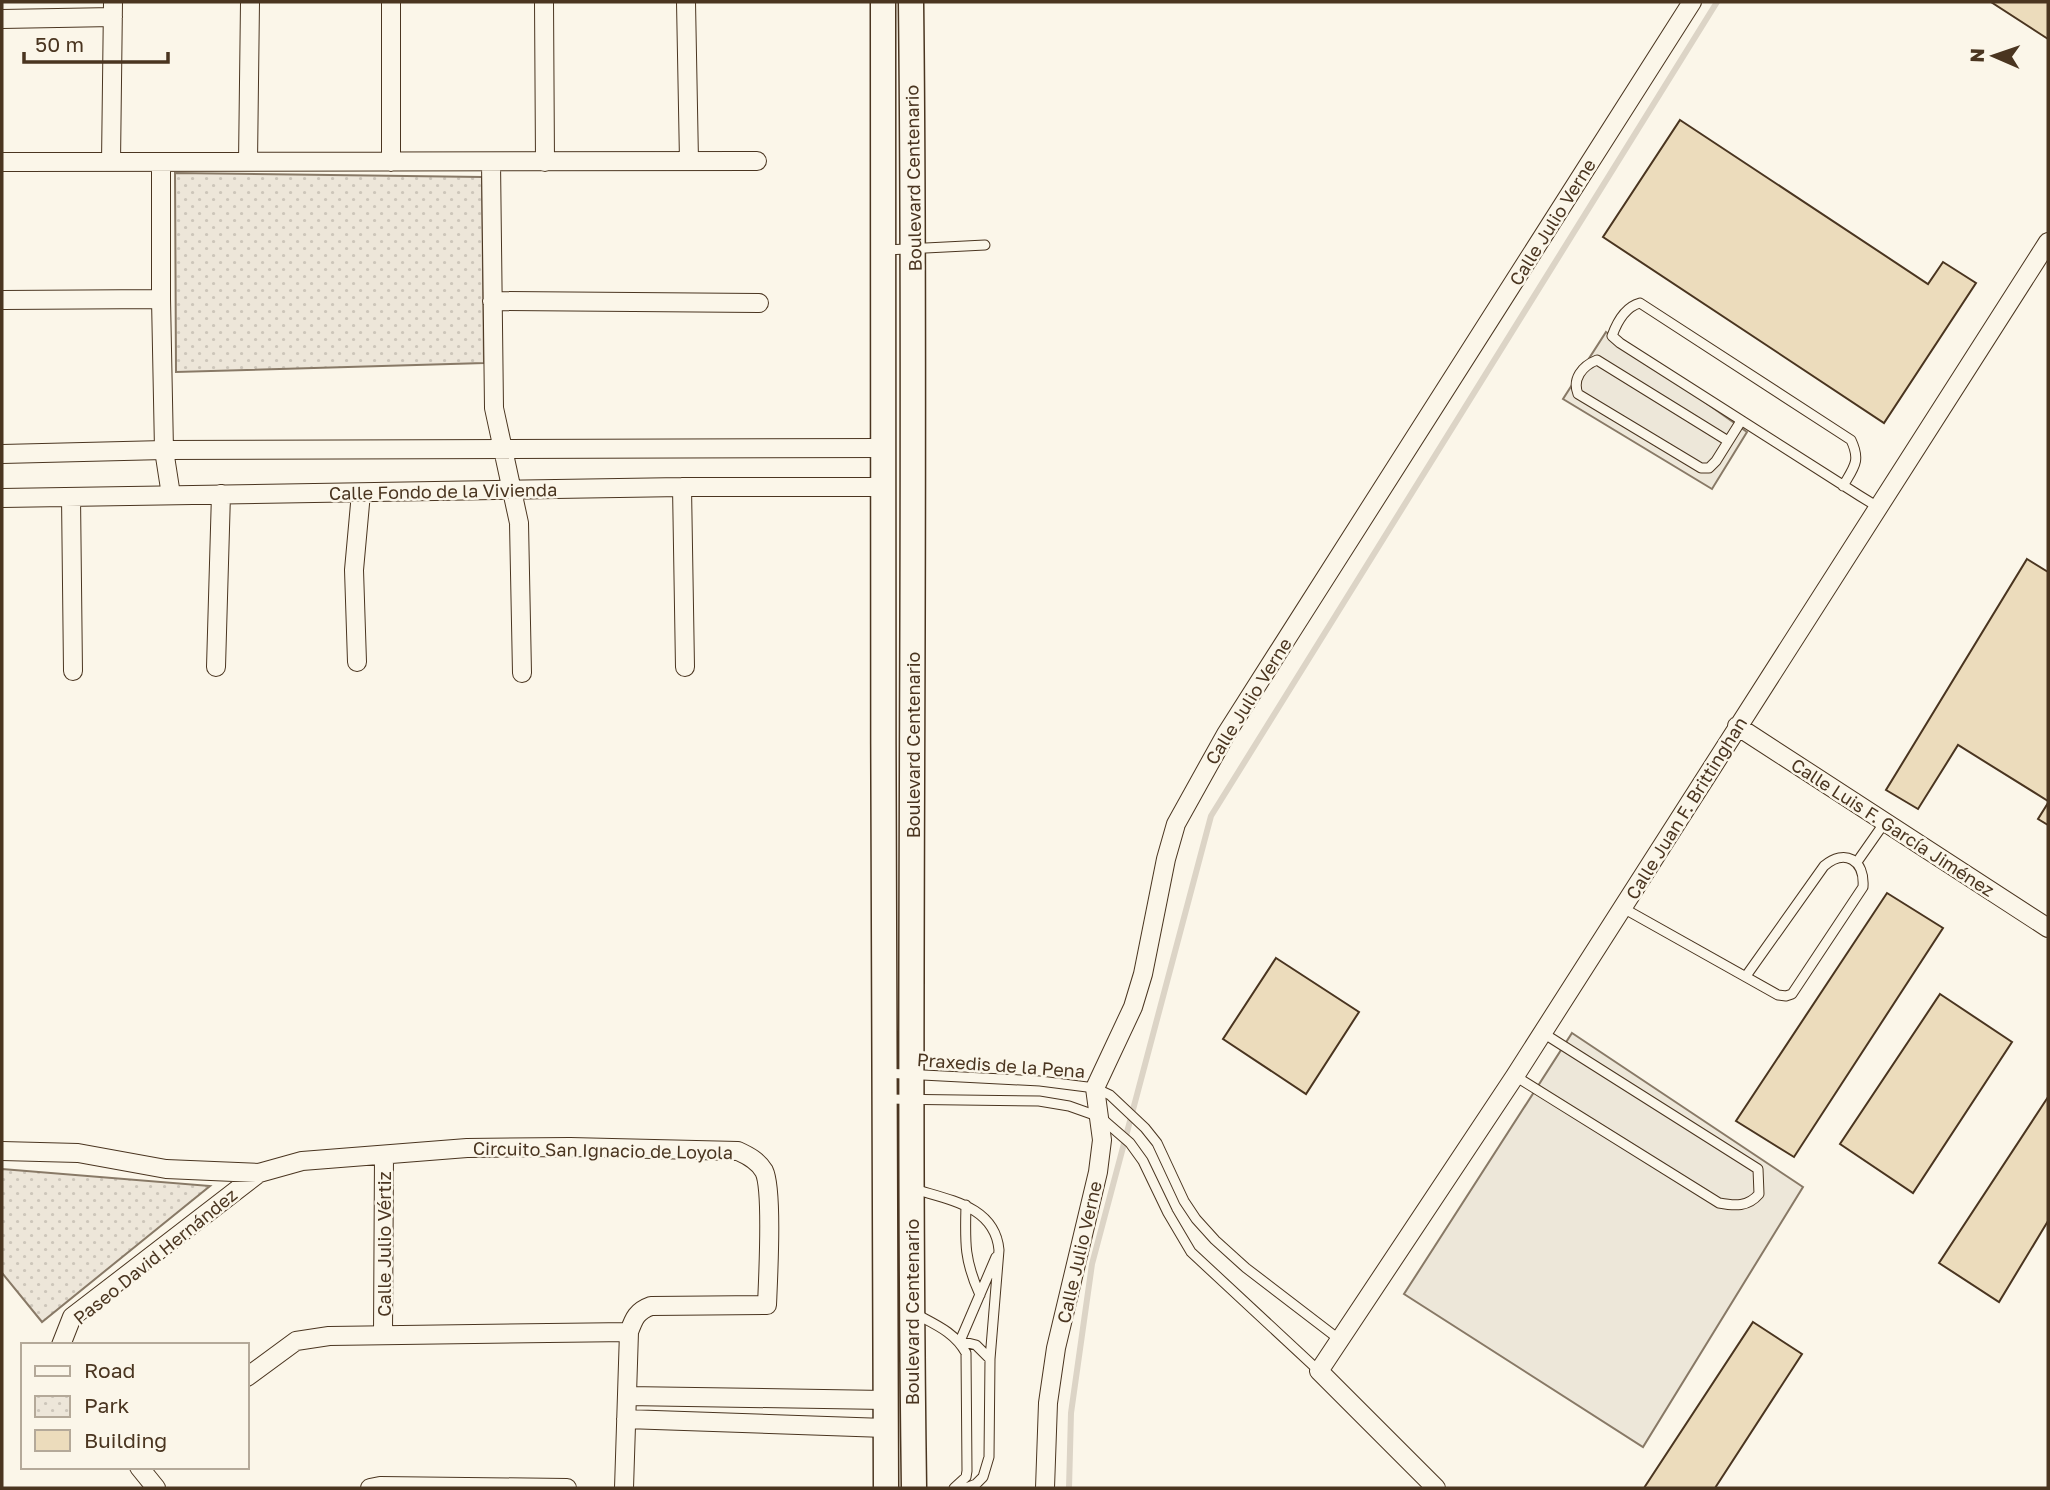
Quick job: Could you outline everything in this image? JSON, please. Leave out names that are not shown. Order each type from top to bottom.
[{"type":"main road","name":"Boulevard Centenario","points":[[883,2],[885,487],[882,1073],[886,1488]]},
{"type":"main road","name":"Boulevard Centenario","points":[[911,2],[914,249],[911,1074],[914,1488]]},
{"type":"main road","points":[[884,448],[895,458],[899,468],[901,575],[914,593]]},
{"type":"main road","points":[[884,684],[914,684]]},
{"type":"main road","points":[[885,1400],[896,1409],[900,1419],[904,1488]]},
{"type":"street","points":[[248,162],[250,2]]},
{"type":"street","points":[[391,2],[391,162]]},
{"type":"street","points":[[544,2],[545,162]]},
{"type":"street","points":[[686,2],[689,161]]},
{"type":"street","name":"Calle Julio Verne","points":[[1045,1488],[1048,1403],[1056,1348],[1107,1123],[1095,1088],[1133,1007],[1143,974],[1166,859],[1176,824],[1226,734],[1692,2]]},
{"type":"street","points":[[2,19],[113,10],[111,162]]},
{"type":"street","points":[[2,162],[757,161]]},
{"type":"street","points":[[161,162],[164,450],[171,495]]},
{"type":"street","points":[[491,162],[494,408],[519,534],[522,673]]},
{"type":"street","name":"Calle Juan F. Brittinghan","points":[[1319,1371],[1543,1033],[2048,242]]},
{"type":"street","points":[[2,300],[161,299]]},
{"type":"street","points":[[492,301],[759,303]]},
{"type":"street","points":[[2,454],[164,450],[884,448]]},
{"type":"street","points":[[682,487],[685,667]]},
{"type":"street","name":"Calle Fondo de la Vivienda","points":[[2,498],[682,487],[885,487]]},
{"type":"street","points":[[357,662],[355,570],[361,493]]},
{"type":"street","points":[[215,667],[221,494]]},
{"type":"street","points":[[71,497],[73,671]]},
{"type":"street","name":"Calle Luis F. García Jiménez","points":[[1737,726],[2048,928]]},
{"type":"street","name":"Circuito San Ignacio de Loyola","points":[[259,1173],[302,1161],[467,1148],[570,1147],[738,1151],[753,1158],[765,1172],[768,1192],[768,1305],[652,1306],[641,1310],[634,1317],[629,1332]]},
{"type":"street","points":[[2,1151],[78,1153],[166,1169],[259,1173]]},
{"type":"street","name":"Calle Julio Vértiz","points":[[383,1334],[384,1155]]},
{"type":"street","name":"Paseo David Hernández","points":[[62,1343],[72,1317],[259,1173]]},
{"type":"street","points":[[248,1376],[296,1341],[329,1336],[629,1332],[624,1488]]},
{"type":"street","points":[[1319,1371],[1436,1488]]},
{"type":"street","points":[[627,1395],[885,1400]]},
{"type":"street","points":[[626,1419],[886,1427]]},
{"type":"street","points":[[141,1469],[156,1488]]},
{"type":"street","points":[[370,1488],[442,1485],[567,1488]]},
{"type":"lane","points":[[884,250],[985,244]]},
{"type":"lane","points":[[1843,486],[1856,462],[1857,452],[1851,440],[1640,303],[1631,306],[1617,323],[1612,336],[1741,421],[1843,486],[1878,507]]},
{"type":"lane","points":[[1728,441],[1597,360],[1587,364],[1577,378],[1575,387],[1578,394],[1701,468],[1709,468],[1716,461],[1741,421]]},
{"type":"lane","points":[[1857,862],[1885,822]]},
{"type":"lane","points":[[1623,908],[1778,995],[1786,996],[1792,994],[1863,887],[1864,876],[1857,862],[1844,857],[1832,859],[1824,866],[1746,976]]},
{"type":"lane","points":[[1515,1076],[1719,1203],[1735,1206],[1752,1202],[1759,1194],[1758,1169],[1543,1033]]},
{"type":"lane","name":"Praxedis de la Pena","points":[[882,1073],[1040,1081],[1095,1088],[1119,1102],[1146,1128],[1157,1143],[1184,1201],[1215,1240],[1246,1268],[1340,1340]]},
{"type":"lane","name":"Praxedis de la Pena","points":[[883,1099],[1039,1101],[1069,1106],[1107,1123],[1143,1160],[1168,1213],[1191,1252],[1319,1371]]},
{"type":"lane","points":[[912,1189],[966,1205],[984,1215],[998,1238],[990,1359],[987,1469],[976,1484],[966,1488]]},
{"type":"lane","points":[[966,1205],[968,1270],[980,1295]]},
{"type":"lane","points":[[960,1341],[999,1250]]},
{"type":"lane","points":[[912,1312],[960,1341],[976,1345],[990,1359]]},
{"type":"lane","points":[[954,1488],[966,1477],[968,1463],[966,1353],[960,1341]]},
{"type":"green space","points":[[175,173],[482,177],[484,363],[176,372]]},
{"type":"green space","points":[[2,1169],[210,1186],[42,1322],[2,1273]]},
{"type":"shaded area","points":[[1606,332],[1747,432],[1712,489],[1563,399]]},
{"type":"shaded area","points":[[1572,1033],[1803,1187],[1643,1447],[1404,1294]]},
{"type":"building","points":[[1991,2],[2048,2],[2048,39]]},
{"type":"building","points":[[1680,120],[1928,284],[1943,262],[1976,283],[1884,423],[1603,237]]},
{"type":"building","points":[[2027,559],[2048,572],[2048,801],[1958,745],[1918,809],[1886,790]]},
{"type":"building","points":[[2048,803],[2048,825],[2038,819]]},
{"type":"building","points":[[1887,893],[1943,928],[1794,1157],[1736,1121]]},
{"type":"building","points":[[1276,958],[1359,1012],[1306,1094],[1223,1039]]},
{"type":"building","points":[[1940,994],[2012,1042],[1913,1193],[1840,1144]]},
{"type":"building","points":[[2048,1097],[2048,1221],[1999,1302],[1939,1263]]},
{"type":"building","points":[[1753,1322],[1802,1354],[1715,1488],[1644,1488]]},
{"type":"waterway","points":[[1069,1488],[1071,1413],[1092,1264],[1211,816],[1717,2]]}]
